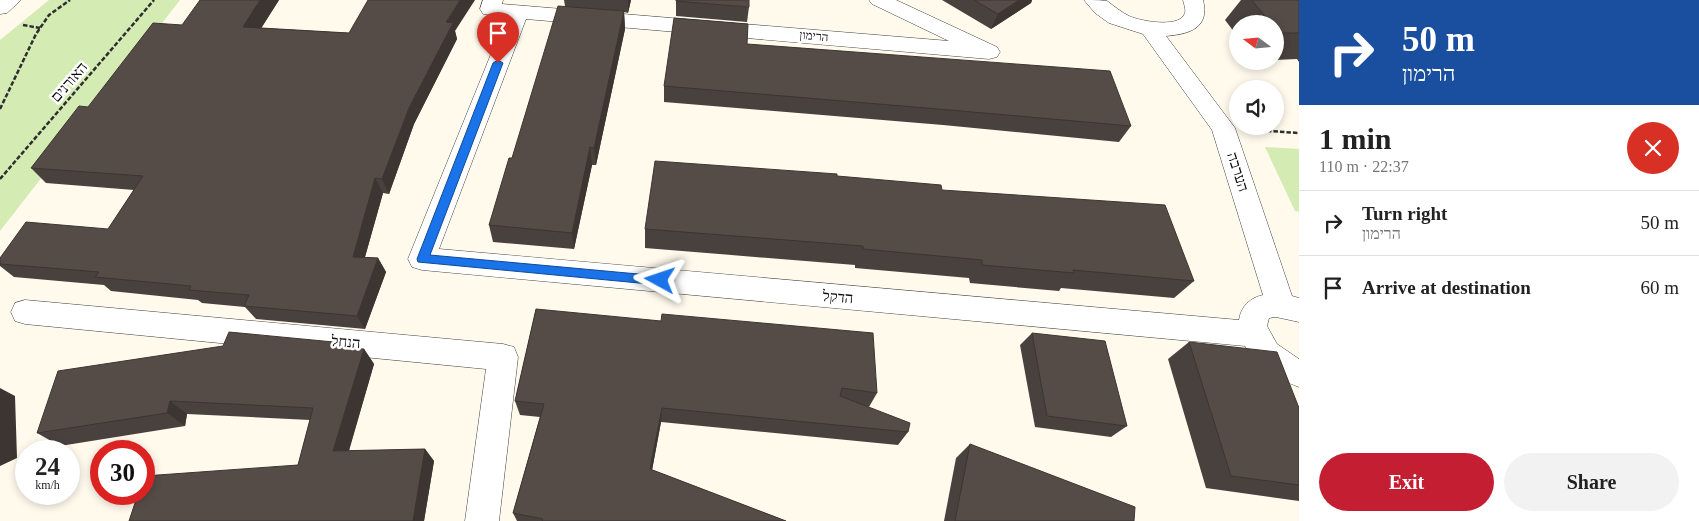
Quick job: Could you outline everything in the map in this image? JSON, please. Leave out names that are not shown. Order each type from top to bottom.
[{"type":"street","points":[[0,8],[11,0]]},
{"type":"street","name":"הרימון","points":[[493,0],[490,9],[989,52],[879,0]]},
{"type":"street","points":[[1094,0],[1114,18],[1150,29],[1166,30],[1190,23],[1196,16],[1193,0]]},
{"type":"street","name":"הדקל","points":[[519,10],[422,259],[1253,334]]},
{"type":"street","name":"הערבה","points":[[1150,29],[1223,128],[1290,308]]},
{"type":"street","points":[[1290,308],[1268,306],[1257,310],[1252,318],[1253,334],[1264,352],[1278,363],[1299,373]]},
{"type":"street","name":"הנחל","points":[[25,312],[503,357],[482,521]]},
{"type":"path","points":[[0,109],[36,34],[49,15],[70,0]]},
{"type":"path","name":"האורנים","points":[[0,179],[154,0]]},
{"type":"path","points":[[1223,128],[1299,133]]},
{"type":"green space","points":[[49,0],[180,0],[0,231],[0,40]]},
{"type":"green space","points":[[1265,147],[1299,149],[1299,212],[1295,211]]},
{"type":"building","points":[[200,0],[260,0],[243,27],[349,33],[368,0],[460,0],[446,22],[453,23],[409,108],[382,179],[375,178],[353,257],[378,258],[357,316],[244,306],[249,295],[189,290],[191,286],[95,277],[99,272],[0,264],[0,258],[26,222],[108,229],[143,176],[31,168],[79,106],[88,107],[153,23],[182,25]]},
{"type":"building","points":[[749,0],[749,7],[676,1]]},
{"type":"building","points":[[974,0],[1019,0],[998,14]]},
{"type":"building","points":[[1252,0],[1299,0],[1299,33],[1284,33],[1284,15],[1264,15]]},
{"type":"building","points":[[558,6],[624,11],[594,148],[590,147],[572,233],[489,225],[509,158],[512,158]]},
{"type":"building","points":[[674,18],[748,24],[747,44],[1110,71],[1131,126],[664,86]]},
{"type":"building","points":[[655,161],[837,174],[837,176],[941,185],[942,190],[1165,205],[1194,281],[1073,270],[1074,273],[982,265],[982,260],[863,249],[863,246],[645,229]]},
{"type":"building","points":[[536,309],[661,321],[662,314],[873,333],[877,393],[842,388],[840,396],[910,423],[908,432],[662,408],[650,469],[786,521],[542,521],[543,519],[513,513],[544,404],[515,401]]},
{"type":"building","points":[[229,332],[344,343],[342,348],[364,349],[333,451],[425,449],[413,521],[129,521],[134,505],[155,505],[155,475],[298,465],[313,408],[170,401],[167,413],[37,433],[58,371],[223,346]]},
{"type":"building","points":[[1032,333],[1105,341],[1127,426],[1047,416]]},
{"type":"building","points":[[1189,342],[1277,352],[1299,408],[1299,485],[1231,476]]},
{"type":"building","points":[[970,444],[1135,507],[1134,521],[955,521]]},
{"type":"route","points":[[498,63],[422,259],[660,280]]}]
